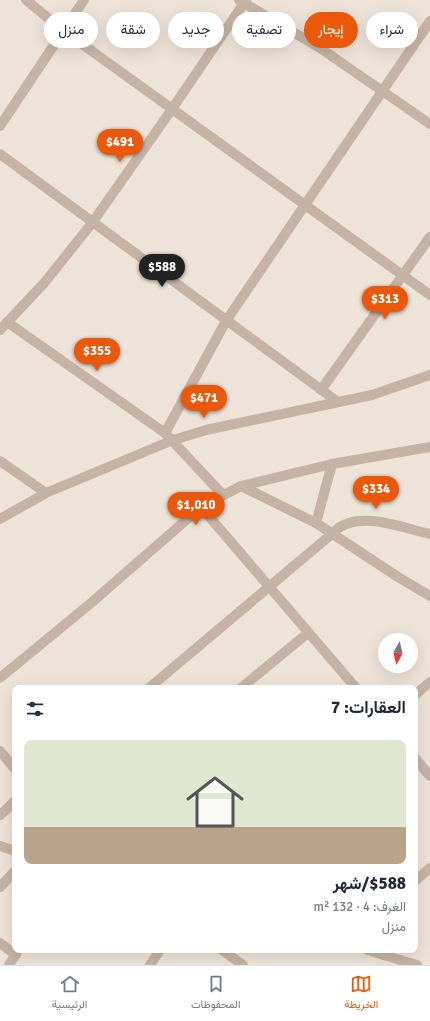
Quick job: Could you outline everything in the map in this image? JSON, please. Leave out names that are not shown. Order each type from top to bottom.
[{"type":"street","points":[[26,0],[44,15]]},
{"type":"street","points":[[76,12],[84,0]]},
{"type":"street","points":[[0,330],[46,282],[92,223],[172,109],[243,1],[320,48],[430,124]]},
{"type":"street","points":[[169,436],[226,321],[430,21]]},
{"type":"street","points":[[0,126],[53,48]]},
{"type":"street","points":[[88,48],[430,295]]},
{"type":"street","points":[[0,154],[92,223],[338,402]]},
{"type":"street","points":[[321,390],[430,237]]},
{"type":"street","points":[[7,322],[169,436],[222,495]]},
{"type":"street","points":[[0,519],[46,493],[169,436],[206,430],[372,395],[430,375]]},
{"type":"street","points":[[0,678],[97,598],[201,508],[222,495],[241,486],[332,464],[430,447]]},
{"type":"street","points":[[0,461],[46,493]]},
{"type":"street","points":[[316,523],[332,464]]},
{"type":"street","points":[[241,486],[316,523],[398,577],[430,596]]},
{"type":"street","points":[[201,508],[353,685]]},
{"type":"street","points":[[153,685],[333,534],[339,526],[356,520],[371,521],[430,534]]},
{"type":"street","points":[[245,685],[308,632]]},
{"type":"street","points":[[418,692],[430,682]]},
{"type":"street","points":[[0,751],[12,765]]},
{"type":"street","points":[[418,762],[430,776]]},
{"type":"street","points":[[0,815],[12,804]]},
{"type":"street","points":[[0,846],[12,850]]},
{"type":"street","points":[[418,878],[430,868]]},
{"type":"street","points":[[0,887],[12,874]]},
{"type":"street","points":[[0,943],[12,949]]},
{"type":"street","points":[[9,965],[16,953]]},
{"type":"street","points":[[150,965],[158,953]]},
{"type":"street","points":[[226,953],[244,965]]},
{"type":"street","points":[[377,953],[417,965]]}]
